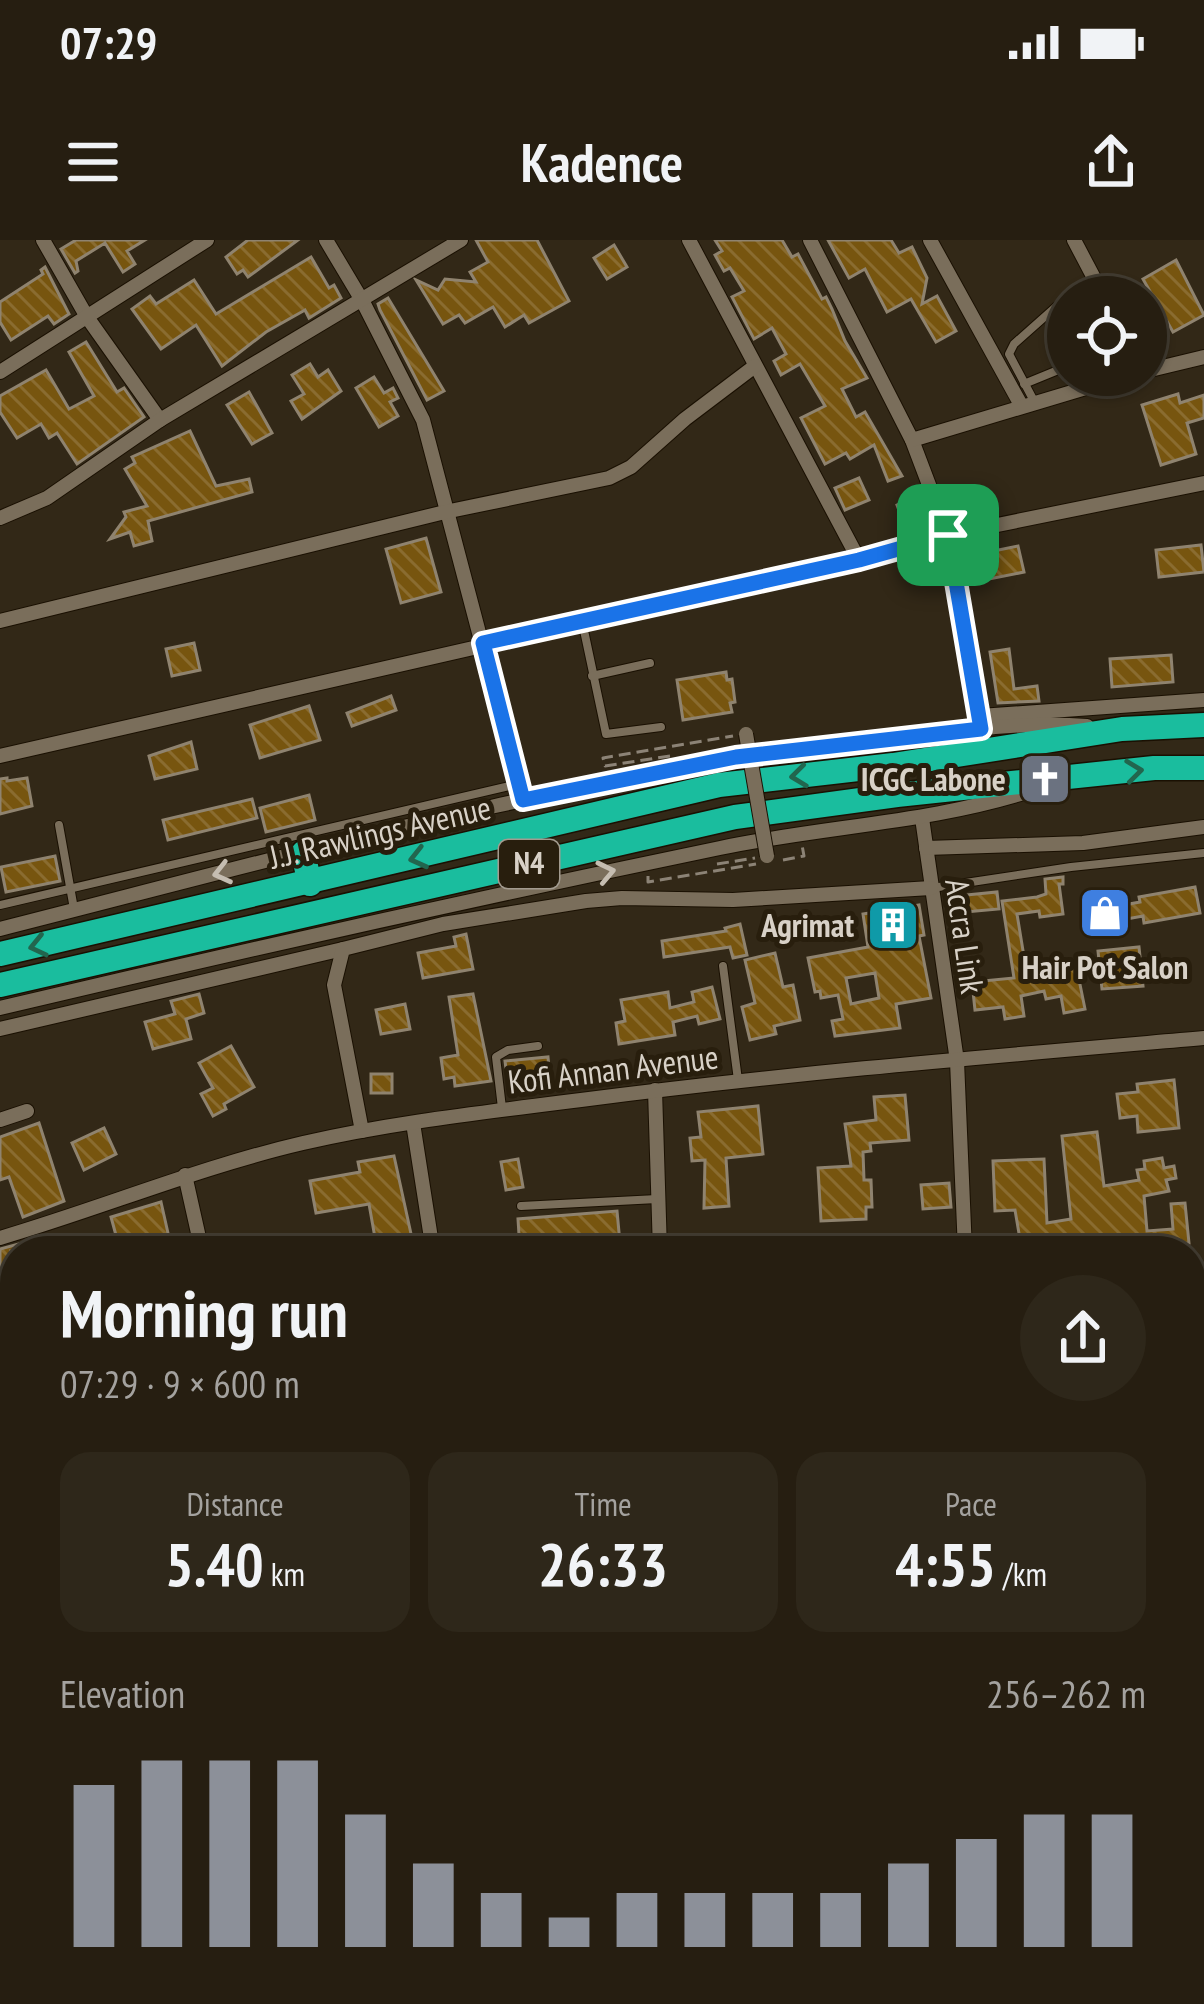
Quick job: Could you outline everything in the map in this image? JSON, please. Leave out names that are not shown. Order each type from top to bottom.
[{"type":"highway","name":"J.J. Rawlings Avenue","points":[[0,955],[719,785],[893,765],[1122,729],[1204,725]]},
{"type":"highway","name":"J.J. Rawlings Avenue","points":[[0,985],[332,930],[735,817],[897,795],[1204,767]]},
{"type":"highway","points":[[303,853],[310,884]]},
{"type":"street","points":[[44,240],[87,317],[160,420]]},
{"type":"street","points":[[0,372],[207,240]]},
{"type":"street","points":[[326,240],[423,420],[521,792]]},
{"type":"street","points":[[0,518],[47,498],[160,420],[461,240]]},
{"type":"street","points":[[689,240],[859,560]]},
{"type":"street","points":[[810,240],[912,440],[948,535],[980,722]]},
{"type":"street","points":[[930,240],[1028,403]]},
{"type":"street","points":[[1074,240],[1093,276]]},
{"type":"street","points":[[1167,365],[1204,357]]},
{"type":"street","points":[[0,621],[445,512],[609,478],[631,467],[685,418],[755,366]]},
{"type":"street","points":[[912,440],[1052,396]]},
{"type":"street","points":[[0,756],[859,560],[948,535],[1204,483]]},
{"type":"street","points":[[0,929],[521,792],[980,722],[1204,700]]},
{"type":"street","points":[[980,722],[1122,729]]},
{"type":"street","points":[[746,734],[769,860]]},
{"type":"street","points":[[0,1008],[332,930],[800,832],[980,807],[1064,780]]},
{"type":"street","name":"Accra Link","points":[[922,818],[957,1061]]},
{"type":"street","points":[[926,848],[1083,843],[1204,827]]},
{"type":"street","points":[[0,1029],[332,930],[443,924],[622,898],[733,900],[931,888]]},
{"type":"street","points":[[332,930],[334,985],[362,1131]]},
{"type":"street","name":"Kofi Annan Avenue","points":[[7,1236],[98,1209],[185,1175],[362,1131],[655,1090],[1204,1038]]},
{"type":"street","points":[[957,1061],[963,1236]]},
{"type":"street","points":[[655,1090],[659,1236]]},
{"type":"street","points":[[0,1120],[27,1111]]},
{"type":"street","points":[[413,1123],[432,1236]]},
{"type":"street","points":[[185,1175],[199,1236]]},
{"type":"lane","points":[[1028,403],[1010,354],[1014,344],[1047,315]]},
{"type":"lane","points":[[1024,384],[1047,374]]},
{"type":"lane","points":[[581,621],[606,734],[661,728]]},
{"type":"lane","points":[[592,676],[650,663]]},
{"type":"lane","points":[[0,905],[521,792]]},
{"type":"lane","points":[[58,825],[74,910]]},
{"type":"lane","points":[[931,888],[1204,853]]},
{"type":"lane","points":[[723,966],[739,1081]]},
{"type":"lane","points":[[503,1110],[496,1058],[508,1050],[538,1046]]},
{"type":"lane","points":[[521,1206],[658,1198]]},
{"type":"path","points":[[670,756],[605,766],[603,758],[746,734]]},
{"type":"path","points":[[769,860],[648,882],[647,876],[769,860],[804,856]]},
{"type":"building","points":[[76,240],[145,240],[127,251],[135,264],[123,272],[105,243],[76,261],[75,273],[61,249]]},
{"type":"building","points":[[248,240],[298,240],[248,277],[243,270],[237,274],[226,257]]},
{"type":"building","points":[[476,240],[537,240],[569,301],[529,323],[524,315],[505,327],[493,307],[465,323],[459,315],[443,324],[416,280],[438,290],[445,279],[476,282],[470,272],[488,262]]},
{"type":"building","points":[[715,240],[782,240],[792,257],[798,254],[867,378],[842,389],[856,417],[865,412],[902,476],[888,481],[874,445],[850,459],[846,453],[825,464],[801,418],[825,406],[800,364],[781,375],[774,361],[786,354],[772,328],[754,339],[732,297],[744,291],[730,268],[724,271],[715,255],[722,251]]},
{"type":"building","points":[[828,240],[891,240],[899,253],[912,247],[927,278],[922,304],[937,296],[956,331],[936,342],[911,299],[887,312],[865,269],[849,278]]},
{"type":"building","points":[[614,245],[627,267],[607,279],[594,258]]},
{"type":"building","points":[[311,257],[329,288],[334,285],[341,298],[309,318],[305,310],[266,332],[222,366],[196,325],[161,349],[132,309],[150,296],[156,304],[194,280],[216,314]]},
{"type":"building","points":[[1176,260],[1204,315],[1173,332],[1167,321],[1167,276],[1148,276]]},
{"type":"building","points":[[45,267],[69,314],[54,324],[48,316],[11,340],[0,322],[0,302],[43,274]]},
{"type":"building","points":[[388,298],[444,391],[427,400],[380,310],[378,304]]},
{"type":"building","points":[[86,342],[117,392],[124,388],[144,417],[77,464],[57,433],[49,438],[41,424],[17,438],[0,412],[0,396],[46,370],[69,409],[94,396],[69,352]]},
{"type":"building","points":[[310,364],[318,377],[328,370],[341,391],[302,419],[291,401],[304,394],[292,375]]},
{"type":"building","points":[[374,377],[384,393],[393,388],[398,398],[390,402],[398,416],[379,427],[356,388]]},
{"type":"building","points":[[249,392],[272,433],[252,444],[227,405]]},
{"type":"building","points":[[1178,394],[1180,403],[1204,395],[1204,418],[1187,423],[1196,454],[1161,465],[1142,405]]},
{"type":"building","points":[[190,431],[216,486],[249,479],[252,492],[148,521],[152,541],[134,546],[130,532],[110,539],[126,517],[124,512],[147,506],[125,469],[135,463],[132,457]]},
{"type":"building","points":[[859,478],[869,500],[845,510],[835,488]]},
{"type":"building","points":[[908,500],[918,527],[906,529],[897,505]]},
{"type":"building","points":[[426,538],[441,592],[401,603],[386,549]]},
{"type":"building","points":[[1201,545],[1204,572],[1159,577],[1156,550]]},
{"type":"building","points":[[1018,546],[1024,572],[989,579],[984,553]]},
{"type":"building","points":[[194,643],[200,670],[172,676],[166,649]]},
{"type":"building","points":[[1009,649],[1014,689],[1037,686],[1039,701],[998,703],[990,652]]},
{"type":"building","points":[[1171,655],[1173,682],[1112,687],[1110,659]]},
{"type":"building","points":[[726,672],[727,680],[732,679],[732,712],[683,720],[677,680]]},
{"type":"building","points":[[391,696],[396,710],[352,726],[347,713]]},
{"type":"building","points":[[309,706],[320,740],[260,758],[250,725]]},
{"type":"building","points":[[191,742],[197,769],[155,779],[149,756]]},
{"type":"building","points":[[27,778],[32,806],[0,814],[0,779]]},
{"type":"building","points":[[309,795],[315,820],[266,832],[260,808]]},
{"type":"building","points":[[252,799],[257,818],[168,840],[163,820]]},
{"type":"building","points":[[55,856],[60,881],[6,892],[1,867]]},
{"type":"building","points":[[1063,877],[1059,884],[1063,914],[1017,914],[1026,969],[1075,960],[1085,1009],[1064,1013],[1061,996],[1046,999],[1044,991],[1021,996],[1024,1016],[1005,1019],[1003,1007],[975,1010],[972,982],[1014,978],[1002,901],[1046,894],[1045,879]]},
{"type":"building","points":[[1195,887],[1200,913],[1088,926],[1086,912]]},
{"type":"building","points":[[997,892],[999,909],[953,913],[953,908],[947,908],[946,897]]},
{"type":"building","points":[[919,905],[924,935],[919,936],[931,998],[896,1004],[900,1028],[835,1036],[832,1021],[843,1019],[838,995],[821,998],[820,991],[815,992],[808,958],[868,947],[863,914]],"holes":[[[875,973],[879,998],[851,1004],[846,978]]]},
{"type":"building","points":[[740,924],[747,955],[733,958],[730,947],[664,957],[662,941],[726,931]]},
{"type":"building","points":[[466,934],[473,969],[423,978],[418,953],[456,946],[454,937]]},
{"type":"building","points":[[1139,947],[1143,986],[1102,989],[1098,951]]},
{"type":"building","points":[[775,953],[783,987],[793,985],[800,1020],[774,1026],[776,1034],[750,1040],[742,1007],[755,1003],[745,960]]},
{"type":"building","points":[[712,987],[720,1019],[699,1024],[697,1016],[673,1022],[675,1035],[619,1044],[616,1023],[625,1021],[621,1000],[668,992],[670,1008],[694,1002],[692,992]]},
{"type":"building","points":[[199,994],[204,1013],[186,1019],[191,1039],[153,1049],[145,1022],[175,1014],[171,1001]]},
{"type":"building","points":[[473,994],[491,1081],[455,1086],[454,1077],[444,1079],[441,1058],[458,1055],[449,997]]},
{"type":"building","points":[[405,1004],[410,1029],[381,1034],[376,1010]]},
{"type":"building","points":[[231,1046],[254,1087],[213,1116],[201,1094],[213,1088],[199,1063]]},
{"type":"building","points":[[548,1057],[550,1080],[508,1084],[505,1061]]},
{"type":"building","points":[[371,1074],[392,1074],[392,1093],[371,1093]]},
{"type":"building","points":[[1174,1080],[1179,1128],[1138,1132],[1137,1116],[1120,1118],[1117,1094],[1138,1092],[1137,1084]]},
{"type":"building","points":[[905,1095],[909,1140],[870,1143],[871,1151],[863,1152],[864,1180],[871,1180],[872,1207],[866,1207],[866,1219],[821,1221],[818,1168],[851,1166],[845,1124],[876,1120],[874,1097]]},
{"type":"building","points":[[758,1106],[763,1154],[726,1158],[729,1206],[704,1208],[705,1160],[692,1161],[690,1138],[701,1137],[698,1112]]},
{"type":"building","points":[[39,1123],[64,1201],[23,1217],[9,1177],[0,1180],[0,1137]]},
{"type":"building","points":[[104,1128],[116,1154],[84,1170],[72,1143]]},
{"type":"building","points":[[1097,1132],[1104,1186],[1139,1180],[1137,1170],[1145,1169],[1144,1161],[1162,1158],[1164,1168],[1174,1166],[1176,1178],[1166,1180],[1169,1191],[1144,1196],[1147,1231],[1173,1229],[1171,1204],[1185,1203],[1188,1236],[1019,1236],[1015,1210],[995,1211],[993,1161],[1044,1159],[1047,1223],[1071,1219],[1062,1136]]},
{"type":"building","points":[[394,1156],[411,1236],[375,1236],[369,1204],[316,1213],[310,1181],[360,1172],[358,1162]]},
{"type":"building","points":[[518,1159],[523,1187],[506,1190],[501,1162]]},
{"type":"building","points":[[949,1183],[951,1207],[923,1209],[921,1185]]},
{"type":"building","points":[[161,1202],[169,1236],[116,1236],[111,1217]]},
{"type":"building","points":[[617,1211],[619,1236],[519,1236],[518,1219]]},
{"type":"place","name":"ICGC Labone","points":[[1045,779]]},
{"type":"place","name":"Hair Pot Salon","points":[[1105,913]]},
{"type":"place","name":"Agrimat","points":[[893,925]]},
{"type":"route","points":[[948,535],[981,729],[736,757],[523,800],[483,643],[859,560],[948,535]]}]
